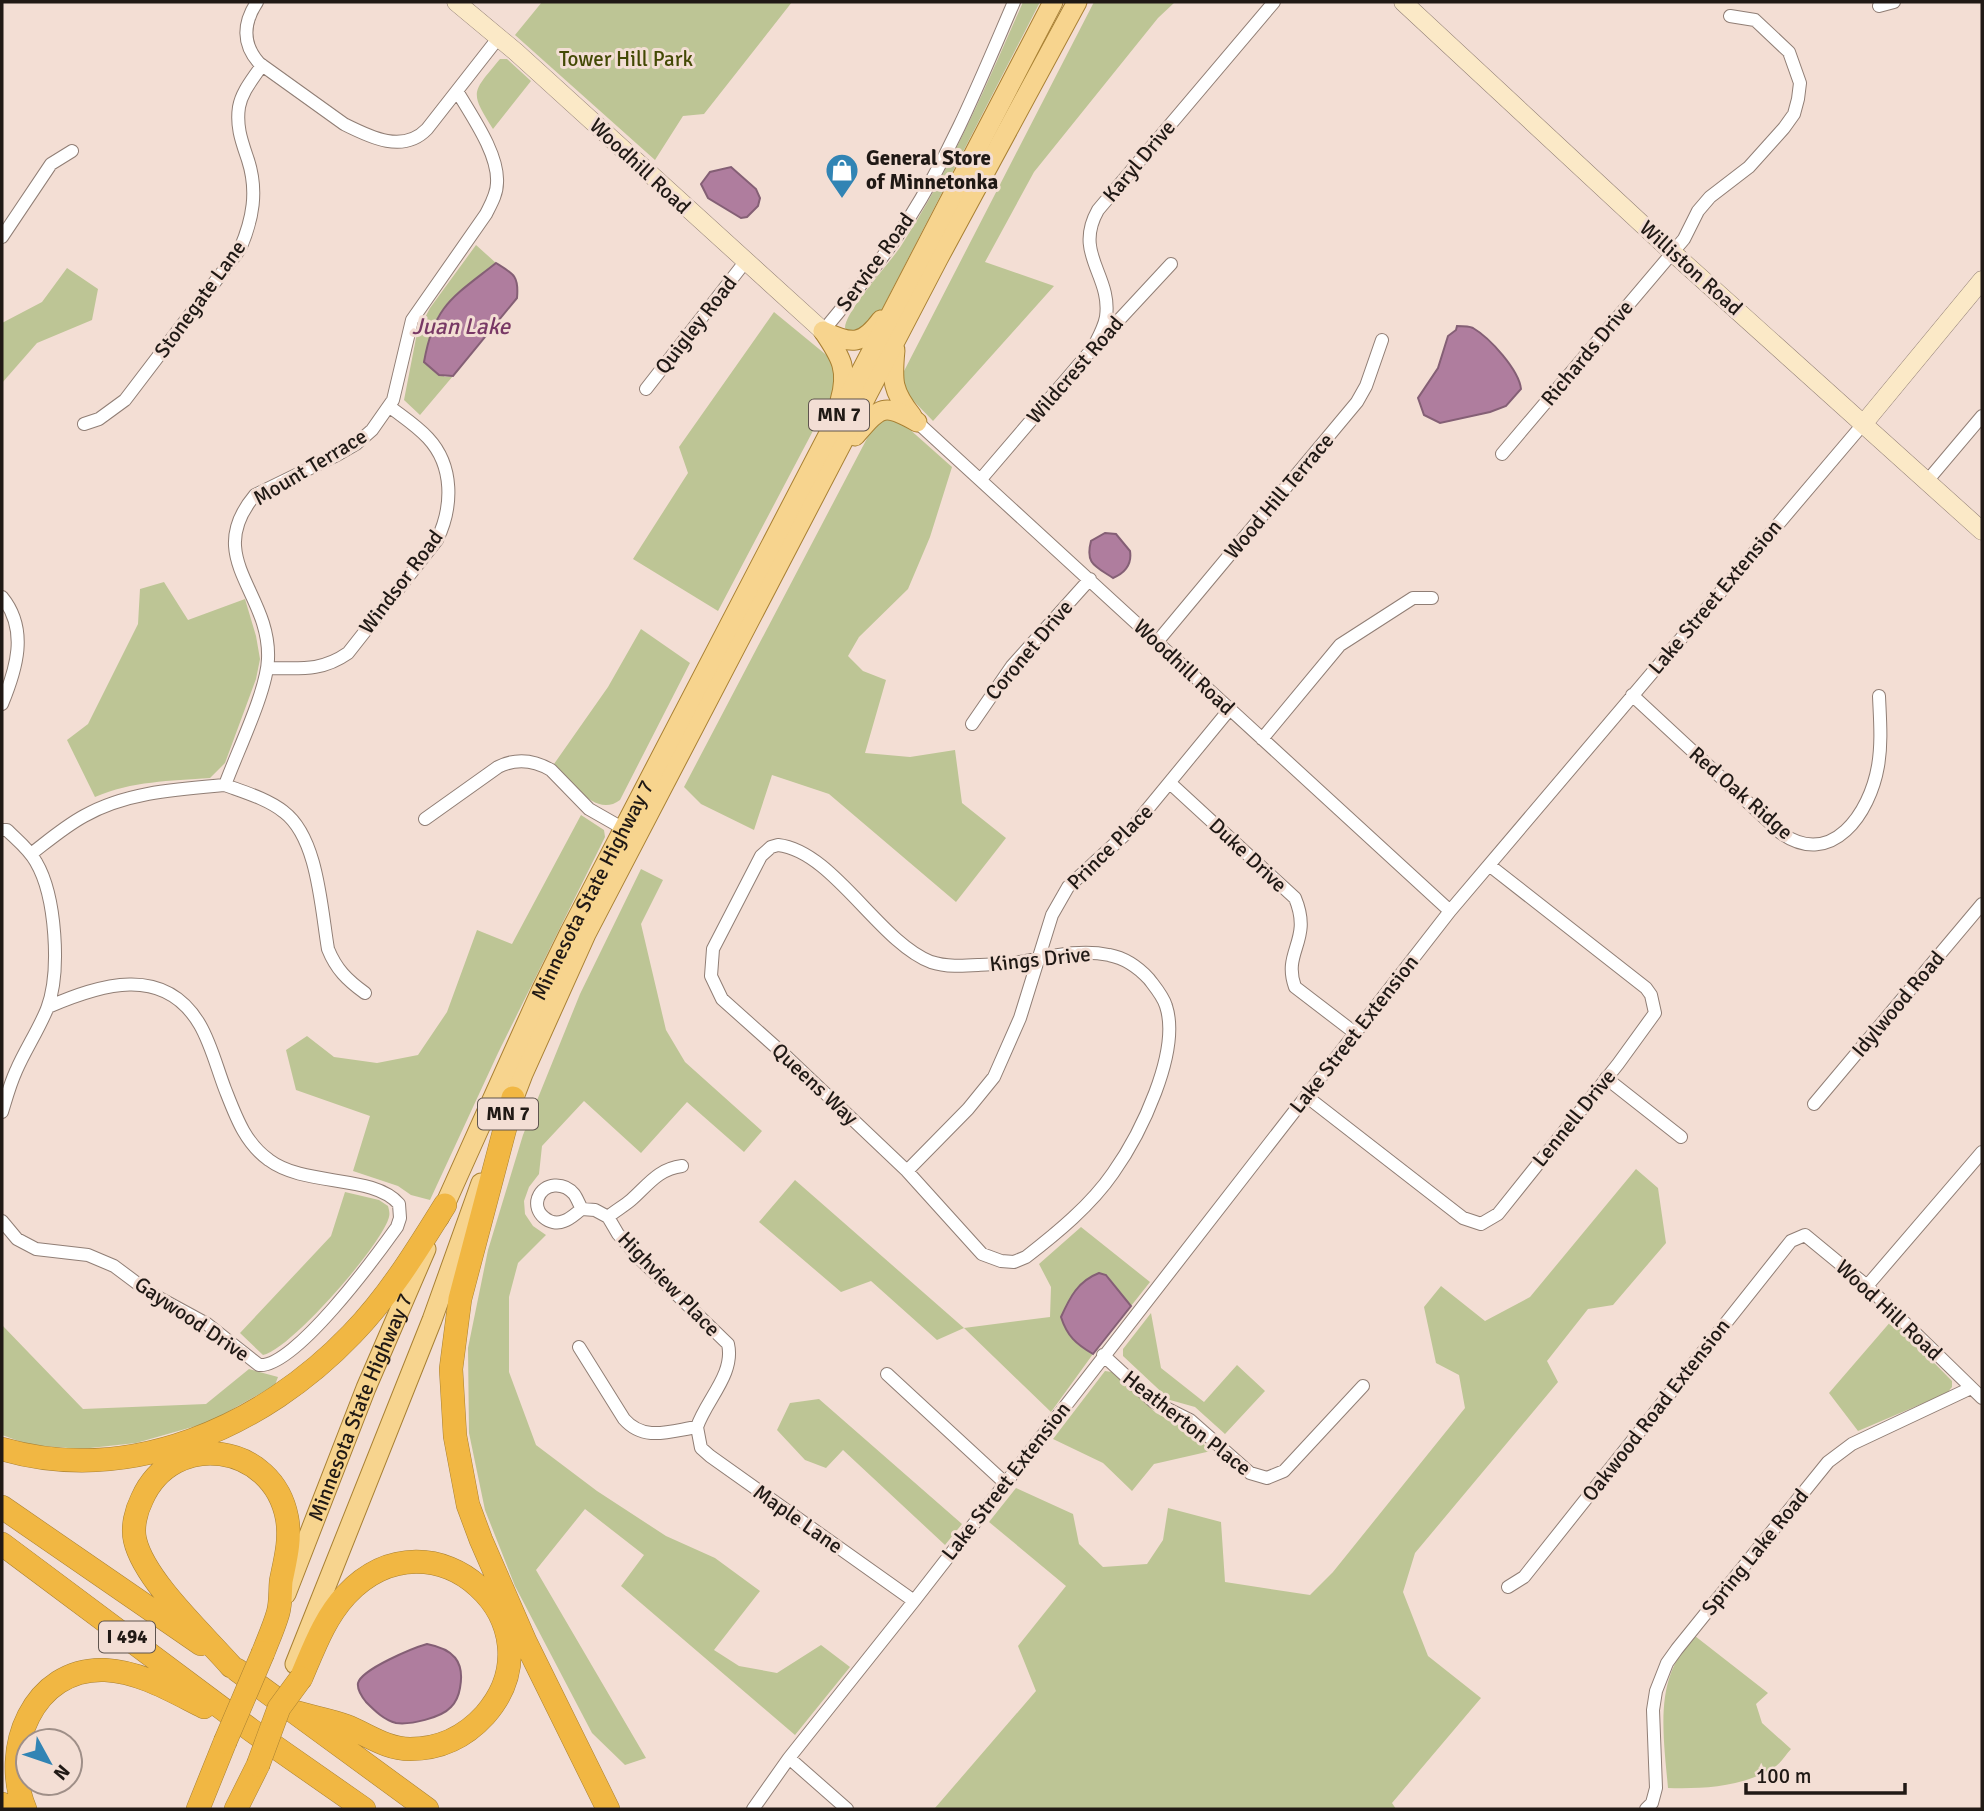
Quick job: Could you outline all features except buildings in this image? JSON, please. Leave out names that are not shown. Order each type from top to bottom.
[{"type":"highway","points":[[513,1098],[470,1257],[454,1332],[451,1368],[455,1436],[468,1505],[481,1541],[525,1641],[608,1809]]},
{"type":"highway","points":[[2,1449],[44,1457],[107,1460],[138,1456],[193,1441],[235,1422],[274,1398],[320,1364],[353,1333],[401,1274],[445,1205]]},
{"type":"highway","points":[[231,1666],[143,1564],[134,1538],[136,1513],[147,1487],[162,1470],[186,1457],[209,1453],[231,1455],[247,1461],[274,1486],[287,1518],[287,1558],[281,1581],[279,1611]]},
{"type":"highway","name":"I 494","points":[[2,1507],[231,1666],[287,1710],[427,1809]]},
{"type":"highway","name":"I 494","points":[[2,1544],[251,1730],[364,1809]]},
{"type":"highway","points":[[239,1809],[287,1710],[297,1675],[325,1622],[346,1595],[372,1573],[408,1562],[440,1564],[474,1582],[492,1600],[507,1640],[509,1666],[500,1693],[483,1718],[457,1738],[440,1745],[407,1749],[393,1747],[345,1726],[287,1710]]},
{"type":"highway","name":"Minnesota State Highway 7","points":[[198,1809],[279,1611]]},
{"type":"highway","points":[[25,1809],[12,1781],[10,1759],[13,1738],[21,1716],[37,1696],[56,1682],[77,1673],[103,1670],[136,1674],[251,1730]]},
{"type":"highway","points":[[305,1766],[342,1809]]},
{"type":"highway","points":[[179,1809],[214,1769]]},
{"type":"highway","points":[[2,1804],[5,1809]]},
{"type":"main road","name":"Woodhill Road","points":[[456,2],[499,37],[823,331]]},
{"type":"main road","name":"Minnesota State Highway 7","points":[[297,1675],[513,1098],[586,934],[837,435],[905,288],[1053,2]]},
{"type":"main road","name":"Minnesota State Highway 7","points":[[279,1611],[366,1388],[541,990],[624,829],[837,435],[896,343],[938,259],[1077,2]]},
{"type":"main road","name":"Williston Road","points":[[1403,2],[1672,252],[1982,531]]},
{"type":"main road","name":"Lake Street Extension","points":[[1864,423],[1982,280]]},
{"type":"main road","points":[[823,331],[845,341],[869,336],[905,288]]},
{"type":"main road","points":[[823,331],[838,353],[845,370],[837,435],[849,442],[872,416],[883,410],[898,411],[917,422]]},
{"type":"main road","points":[[896,343],[892,375],[894,388],[899,400],[917,422]]},
{"type":"street","points":[[257,2],[246,25],[246,39],[250,53],[262,65],[344,124],[358,131],[400,143],[419,137],[499,37]]},
{"type":"street","name":"Service Road","points":[[823,331],[890,247],[928,186],[959,127],[1014,2]]},
{"type":"street","name":"Karyl Drive","points":[[1093,348],[1106,317],[1106,301],[1090,251],[1090,223],[1098,210],[1274,2]]},
{"type":"street","points":[[1879,6],[1894,2]]},
{"type":"street","name":"Richards Drive","points":[[1502,454],[1684,239],[1698,211],[1710,197],[1749,167],[1794,114],[1800,83],[1789,52],[1755,20],[1730,16]]},
{"type":"street","name":"Stonegate Lane","points":[[84,424],[106,415],[125,400],[240,249],[249,229],[254,206],[254,183],[238,123],[240,105],[245,89],[262,65]]},
{"type":"street","name":"Mount Terrace","points":[[225,785],[268,668],[268,640],[264,622],[235,556],[237,523],[244,508],[255,495],[356,444],[372,430],[390,407],[412,320],[486,214],[496,191],[495,166],[489,149],[457,90]]},
{"type":"street","points":[[2,237],[51,164],[72,151]]},
{"type":"street","name":"Quigley Road","points":[[646,389],[745,262]]},
{"type":"street","name":"Wildcrest Road","points":[[981,479],[1093,348],[1171,264]]},
{"type":"street","name":"Wood Hill Terrace","points":[[1157,642],[1357,402],[1366,386],[1382,340]]},
{"type":"street","name":"Windsor Road","points":[[268,668],[322,667],[348,653],[436,540],[443,527],[448,509],[446,467],[429,439],[390,407]]},
{"type":"street","points":[[1928,480],[1982,416]]},
{"type":"street","name":"Woodhill Road","points":[[917,422],[1450,911]]},
{"type":"street","name":"Lake Street Extension","points":[[753,1809],[789,1758],[1450,911],[1864,423]]},
{"type":"street","name":"Coronet Drive","points":[[972,724],[1012,666],[1090,579]]},
{"type":"street","points":[[2,597],[14,619],[18,657],[2,704]]},
{"type":"street","points":[[1262,738],[1340,645],[1413,598],[1432,598]]},
{"type":"street","name":"Red Oak Ridge","points":[[1632,695],[1781,833],[1803,845],[1815,845],[1840,836],[1862,810],[1872,790],[1881,746],[1879,696]]},
{"type":"street","name":"Prince Place","points":[[907,1171],[968,1110],[994,1077],[1011,1042],[1052,915],[1068,887],[1124,837],[1229,710]]},
{"type":"street","points":[[425,819],[498,767],[507,762],[525,760],[551,770],[589,808],[624,829]]},
{"type":"street","name":"Duke Drive","points":[[1170,783],[1295,898],[1303,922],[1291,964],[1295,987],[1355,1032]]},
{"type":"street","points":[[31,854],[60,831],[109,804],[136,796],[225,785],[270,803],[296,823],[310,851],[332,960],[346,979],[365,993]]},
{"type":"street","points":[[2,1112],[16,1072],[48,1007],[53,985],[53,925],[41,872],[31,854],[4,826]]},
{"type":"street","name":"Kings Drive","points":[[771,847],[786,846],[803,853],[904,945],[932,962],[964,966],[1023,962],[1053,955],[1095,952],[1123,958],[1146,976],[1157,989],[1166,1004],[1170,1038],[1153,1096],[1129,1150],[1093,1198],[1036,1250]]},
{"type":"street","name":"Queens Way","points":[[771,847],[761,856],[716,941],[711,957],[714,984],[728,1006],[788,1058],[907,1171],[982,1254],[991,1259],[1014,1262],[1036,1250]]},
{"type":"street","name":"Lennell Drive","points":[[1306,1096],[1463,1217],[1481,1224],[1498,1214],[1606,1078],[1655,1013],[1651,995],[1646,988],[1489,865]]},
{"type":"street","name":"Idylwood Road","points":[[1814,1104],[1982,904]]},
{"type":"street","name":"Gaywood Drive","points":[[2,1221],[17,1240],[36,1249],[88,1255],[114,1266],[150,1293],[207,1324],[260,1365],[266,1366],[307,1335],[345,1298],[397,1227],[400,1218],[399,1204],[387,1194],[369,1187],[290,1172],[272,1163],[256,1150],[235,1115],[199,1024],[184,1006],[166,993],[144,985],[115,984],[82,993],[48,1007]]},
{"type":"street","points":[[1606,1078],[1681,1137]]},
{"type":"street","points":[[1867,1286],[1982,1152]]},
{"type":"street","name":"Highview Place","points":[[608,1217],[630,1201],[657,1174],[670,1167],[682,1166]]},
{"type":"street","name":"Highview Place","points":[[582,1209],[595,1210],[608,1217],[618,1234],[640,1259],[728,1345],[728,1367],[696,1427]]},
{"type":"street","name":"Wood Hill Road","points":[[1805,1235],[1867,1286],[1971,1388]]},
{"type":"street","name":"Oakwood Road Extension","points":[[1508,1587],[1524,1577],[1791,1241],[1805,1235]]},
{"type":"street","points":[[579,1347],[632,1428],[643,1433],[656,1433],[696,1427]]},
{"type":"street","name":"Heatherton Place","points":[[1103,1355],[1154,1402],[1190,1419],[1250,1473],[1267,1478],[1284,1471],[1363,1386]]},
{"type":"street","points":[[887,1374],[1004,1482]]},
{"type":"street","points":[[1971,1388],[1982,1398]]},
{"type":"street","name":"Spring Lake Road","points":[[1646,1809],[1652,1803],[1656,1788],[1653,1722],[1656,1691],[1667,1663],[1691,1631],[1833,1457],[1852,1444],[1971,1388]]},
{"type":"street","name":"Maple Lane","points":[[696,1427],[701,1448],[710,1456],[914,1601]]},
{"type":"street","points":[[789,1758],[847,1809]]},
{"type":"green space","name":"Tower Hill Park","points":[[542,2],[792,2],[704,114],[683,116],[655,160],[515,35]]},
{"type":"green space","points":[[1023,2],[1040,2],[876,321],[871,328],[849,332],[845,328],[852,311],[901,246],[936,187],[967,127]]},
{"type":"green space","points":[[1094,2],[1175,2],[1158,18],[1034,172],[985,262],[1054,286],[933,421],[904,391],[903,373]]},
{"type":"green space","points":[[500,59],[507,59],[531,81],[493,129],[480,107],[477,92]]},
{"type":"green space","points":[[476,245],[496,263],[457,294],[439,315],[428,343],[424,363],[445,377],[453,376],[420,415],[404,400],[417,333],[430,308]]},
{"type":"green space","points":[[67,268],[98,289],[92,320],[37,343],[2,383],[2,323],[42,302]]},
{"type":"green space","points":[[774,312],[830,358],[836,369],[834,391],[718,611],[633,559],[688,473],[679,447]]},
{"type":"green space","points":[[886,418],[898,419],[952,467],[930,537],[908,589],[859,637],[848,656],[863,671],[886,680],[865,753],[910,757],[955,750],[962,803],[1006,838],[956,902],[829,794],[772,775],[754,830],[701,804],[684,787],[873,427]]},
{"type":"green space","points":[[164,582],[188,620],[245,599],[260,659],[256,679],[225,763],[210,778],[137,785],[95,797],[67,740],[88,724],[138,624],[140,589]]},
{"type":"green space","points":[[641,629],[690,663],[620,800],[611,805],[602,805],[584,795],[554,764],[608,687]]},
{"type":"green space","points":[[581,815],[604,830],[605,837],[498,1053],[430,1200],[353,1171],[370,1116],[296,1090],[286,1050],[307,1036],[334,1057],[377,1063],[418,1055],[447,1012],[477,930],[512,944]]},
{"type":"green space","points":[[641,869],[663,880],[641,924],[666,1030],[685,1062],[762,1131],[744,1152],[687,1102],[641,1153],[584,1101],[542,1146],[539,1174],[529,1187],[524,1201],[525,1214],[533,1226],[546,1235],[518,1263],[509,1297],[509,1372],[536,1445],[597,1491],[666,1536],[715,1558],[760,1591],[714,1650],[739,1666],[777,1673],[821,1645],[850,1667],[795,1735],[621,1586],[644,1555],[585,1509],[536,1570],[646,1758],[625,1765],[592,1733],[515,1586],[485,1510],[469,1433],[468,1348],[488,1250],[523,1135],[580,994]]},
{"type":"green space","points":[[1636,1169],[1658,1188],[1666,1243],[1613,1305],[1588,1309],[1547,1361],[1558,1382],[1415,1553],[1403,1592],[1428,1656],[1481,1698],[1392,1803],[1396,1809],[935,1808],[1036,1691],[1018,1646],[1066,1586],[989,1522],[1016,1488],[1073,1514],[1079,1544],[1103,1567],[1147,1564],[1163,1540],[1168,1508],[1221,1522],[1225,1582],[1310,1595],[1333,1572],[1465,1408],[1459,1375],[1436,1363],[1424,1307],[1441,1286],[1485,1321],[1530,1297]]},
{"type":"green space","points":[[795,1180],[964,1328],[937,1340],[871,1281],[841,1292],[759,1222]]},
{"type":"green space","points":[[345,1192],[379,1200],[388,1206],[389,1217],[383,1231],[353,1272],[313,1317],[276,1349],[263,1355],[240,1333],[331,1236]]},
{"type":"green space","points":[[1081,1227],[1150,1282],[1131,1306],[1107,1275],[1061,1317],[1073,1339],[1093,1354],[1051,1412],[964,1328],[1050,1317],[1051,1287],[1039,1264]]},
{"type":"green space","points":[[1151,1313],[1161,1368],[1204,1402],[1237,1365],[1265,1391],[1225,1434],[1195,1407],[1170,1400],[1123,1356],[1123,1349]]},
{"type":"green space","points":[[1892,1320],[1952,1381],[1952,1387],[1947,1393],[1858,1431],[1829,1393]]},
{"type":"green space","points":[[2,1325],[83,1409],[206,1404],[249,1369],[278,1377],[275,1385],[210,1422],[136,1443],[81,1449],[30,1445],[2,1435]]},
{"type":"green space","points":[[1105,1371],[1112,1372],[1156,1413],[1188,1430],[1211,1451],[1154,1464],[1132,1491],[1103,1463],[1053,1439]]},
{"type":"green space","points":[[819,1399],[962,1524],[945,1545],[843,1450],[826,1468],[805,1460],[777,1430],[790,1403]]},
{"type":"green space","points":[[1695,1636],[1768,1693],[1756,1704],[1762,1723],[1791,1749],[1776,1766],[1751,1778],[1710,1787],[1668,1788],[1664,1730],[1667,1686],[1676,1663]]},
{"type":"water","points":[[731,167],[756,189],[760,198],[758,206],[747,217],[741,218],[708,198],[701,184],[710,172]]},
{"type":"water","name":"Juan Lake","points":[[496,263],[514,276],[517,298],[453,376],[439,375],[424,362],[433,327],[457,294]]},
{"type":"water","points":[[1457,326],[1473,328],[1495,347],[1515,373],[1521,389],[1506,406],[1440,423],[1424,415],[1418,398],[1438,368],[1448,336]]},
{"type":"water","points":[[1105,533],[1116,534],[1130,551],[1127,568],[1113,578],[1093,564],[1089,555],[1091,541]]},
{"type":"water","points":[[1099,1273],[1106,1275],[1131,1306],[1093,1354],[1073,1339],[1061,1317],[1076,1290],[1085,1280]]},
{"type":"water","points":[[427,1644],[444,1649],[459,1664],[461,1679],[456,1700],[446,1711],[425,1720],[396,1723],[388,1720],[366,1702],[358,1683],[378,1666]]},
{"type":"place","name":"General Store of Minnetonka","points":[[842,200]]}]
